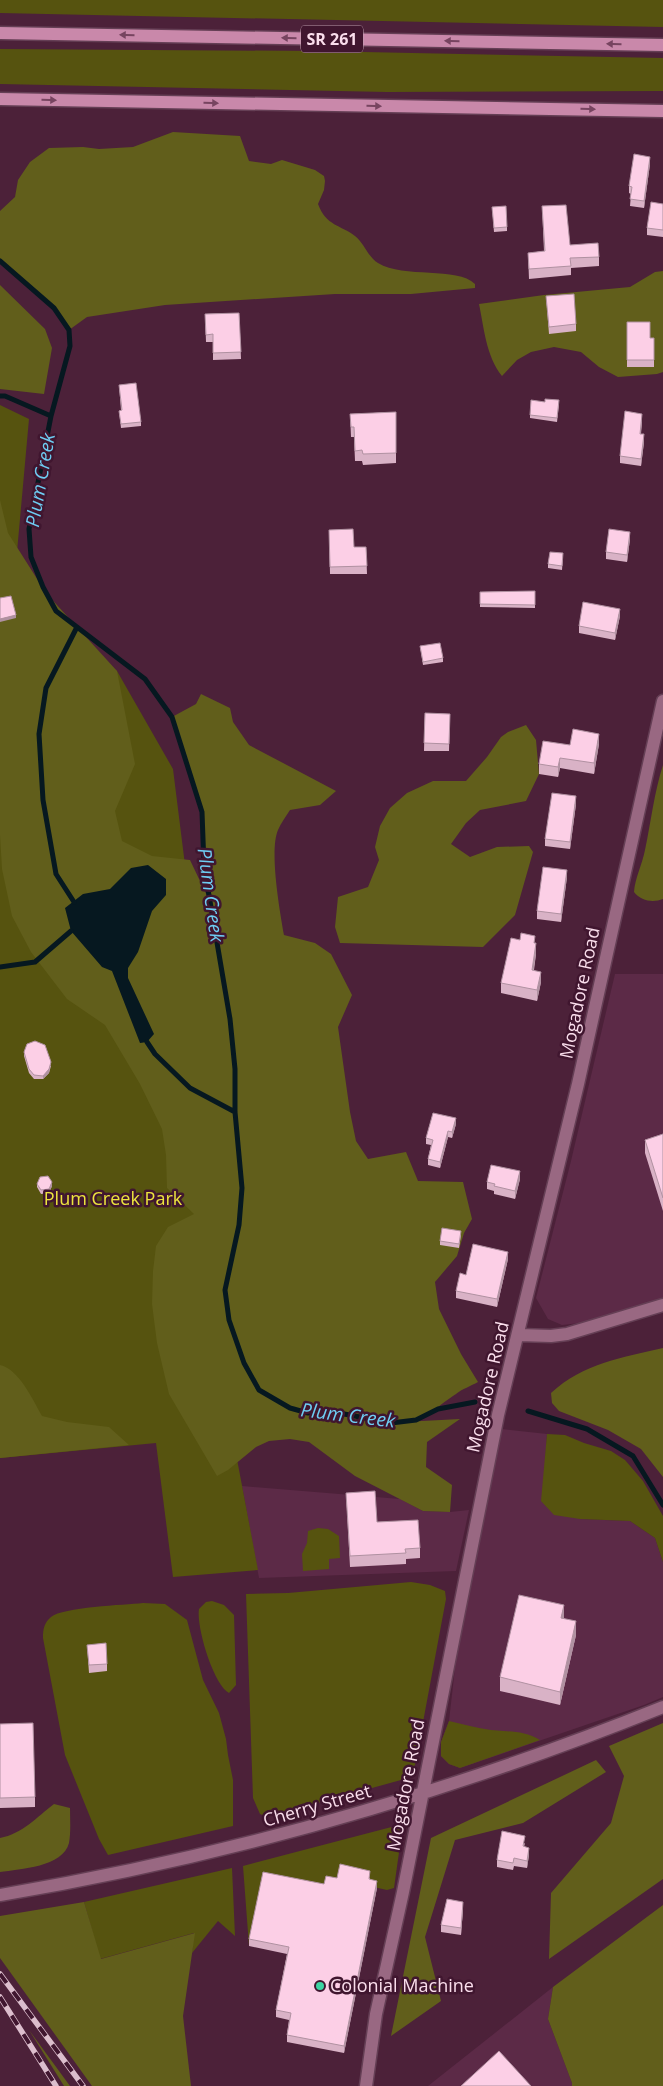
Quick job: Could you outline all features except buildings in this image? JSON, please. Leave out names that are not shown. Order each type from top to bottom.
[{"type":"main road","name":"SR 261","points":[[0,33],[663,45]]},
{"type":"main road","points":[[0,99],[663,111]]},
{"type":"street","name":"Mogadore Road","points":[[366,2086],[376,2014],[403,1892],[498,1415],[519,1335],[578,1084],[663,701]]},
{"type":"street","points":[[519,1335],[551,1336],[567,1334],[663,1305]]},
{"type":"street","name":"Cherry Street","points":[[0,1895],[172,1863],[250,1844],[422,1793],[550,1751],[663,1707]]},
{"type":"shaded area","points":[[173,132],[240,136],[249,161],[271,164],[282,160],[315,170],[324,176],[324,190],[318,204],[325,217],[355,236],[378,263],[402,271],[456,275],[475,284],[475,288],[411,294],[335,294],[165,305],[87,317],[69,330],[54,308],[0,261],[0,211],[15,197],[18,180],[30,162],[49,148],[83,147],[99,149],[133,147]]},
{"type":"shaded area","points":[[663,271],[663,372],[618,377],[599,367],[581,352],[554,347],[531,352],[517,360],[502,376],[492,360],[486,342],[479,304],[544,295],[630,287],[655,272]]},
{"type":"shaded area","points":[[0,285],[45,329],[52,348],[44,394],[0,389]]},
{"type":"shaded area","points":[[0,500],[8,533],[46,593],[117,671],[135,764],[115,811],[122,841],[152,856],[190,860],[210,902],[204,866],[202,812],[172,717],[196,704],[201,694],[230,708],[233,722],[249,745],[336,791],[320,805],[290,810],[279,827],[276,840],[275,866],[280,912],[284,935],[315,943],[331,954],[352,995],[338,1027],[356,1141],[368,1159],[406,1152],[418,1181],[463,1182],[472,1219],[464,1233],[457,1256],[435,1282],[439,1309],[461,1354],[478,1382],[461,1391],[426,1415],[403,1422],[460,1419],[427,1442],[426,1467],[452,1485],[450,1512],[423,1511],[355,1476],[309,1442],[290,1439],[269,1441],[256,1447],[228,1470],[217,1476],[169,1394],[157,1343],[152,1304],[156,1246],[168,1227],[194,1214],[167,1188],[166,1155],[162,1129],[140,1084],[105,1025],[67,999],[31,952],[12,916],[2,869],[0,835]]},
{"type":"shaded area","points":[[526,725],[536,740],[539,774],[526,801],[480,810],[466,823],[451,844],[470,857],[497,847],[529,846],[533,852],[515,915],[483,947],[340,943],[335,927],[338,897],[368,887],[379,860],[375,847],[380,826],[390,808],[407,793],[433,781],[466,781],[501,737]]},
{"type":"shaded area","points":[[663,765],[663,899],[651,901],[640,897],[634,892]]},
{"type":"shaded area","points":[[615,974],[663,974],[663,1305],[617,1319],[562,1325],[548,1319],[536,1298],[571,1161]]},
{"type":"shaded area","points":[[663,1348],[663,1477],[641,1449],[608,1430],[559,1411],[552,1403],[551,1393],[590,1368]]},
{"type":"shaded area","points":[[0,1365],[13,1372],[19,1379],[42,1416],[67,1422],[109,1427],[129,1445],[0,1458]]},
{"type":"shaded area","points":[[502,1429],[547,1434],[545,1464],[580,1519],[630,1521],[655,1538],[663,1562],[663,1697],[460,1768],[449,1764],[441,1756],[441,1742],[449,1721],[456,1659]]},
{"type":"shaded area","points":[[242,1486],[400,1499],[423,1511],[450,1512],[469,1510],[456,1571],[259,1578]]},
{"type":"shaded area","points":[[663,1723],[663,1879],[549,1959],[551,1893],[611,1823],[624,1776],[609,1746]]},
{"type":"shaded area","points":[[596,1760],[606,1772],[523,1823],[455,1840],[425,1937],[441,2001],[391,2036],[431,1838]]},
{"type":"shaded area","points":[[54,1804],[70,1808],[70,1839],[65,1851],[50,1862],[29,1868],[0,1872],[0,1838],[22,1829]]},
{"type":"shaded area","points":[[84,1902],[101,1959],[195,1933],[183,2016],[191,2086],[92,2086],[0,1958],[0,1916]]},
{"type":"shaded area","points":[[663,1905],[663,2086],[572,2086],[548,2019],[553,1987]]},
{"type":"shaded area","points":[[553,1987],[548,2019],[572,2086],[428,2086]]},
{"type":"shaded area","points":[[29,2030],[70,2086],[64,2086]]},
{"type":"green space","points":[[0,0],[663,0],[663,27],[0,13]]},
{"type":"green space","points":[[0,49],[315,51],[663,58],[663,91],[387,92],[0,84]]},
{"type":"green space","name":"Plum Creek Park","points":[[0,405],[29,419],[17,552],[52,623],[117,671],[173,769],[228,1209],[204,1285],[258,1570],[173,1577],[156,1443],[0,1458]]},
{"type":"green space","points":[[547,1434],[565,1435],[611,1451],[625,1460],[643,1481],[663,1516],[663,1562],[655,1538],[630,1521],[580,1519],[554,1515],[541,1501]]},
{"type":"green space","points":[[318,1528],[328,1529],[339,1536],[340,1558],[329,1559],[329,1569],[303,1571],[302,1554],[307,1543],[308,1531]]},
{"type":"green space","points":[[411,1582],[430,1585],[445,1591],[446,1599],[415,1765],[402,1776],[401,1780],[267,1817],[260,1814],[253,1798],[246,1594],[288,1593]]},
{"type":"green space","points":[[212,1601],[224,1605],[234,1615],[236,1685],[229,1693],[223,1688],[212,1667],[200,1628],[199,1609],[206,1602]]},
{"type":"green space","points":[[143,1603],[165,1604],[187,1620],[203,1680],[219,1713],[226,1739],[233,1780],[233,1826],[108,1855],[99,1839],[65,1755],[43,1632],[44,1626],[51,1617],[68,1611]]},
{"type":"green space","points":[[449,1721],[486,1729],[522,1733],[540,1740],[460,1768],[449,1764],[441,1756],[441,1742]]},
{"type":"green space","points":[[403,1824],[394,1888],[387,1890],[369,1886],[370,1878],[337,1885],[324,1891],[263,1879],[249,1946],[243,1866]]},
{"type":"green space","points":[[232,1868],[235,1936],[218,1921],[192,1953],[194,1933],[100,1959],[84,1902]]},
{"type":"water","points":[[148,865],[166,879],[166,895],[152,911],[138,952],[128,968],[128,978],[154,1034],[147,1042],[140,1043],[112,971],[102,967],[71,931],[65,908],[83,894],[110,889],[131,868]]},
{"type":"waterway","name":"Plum Creek","points":[[0,261],[54,308],[69,330],[70,346],[51,416],[29,529],[31,557],[43,587],[56,611],[145,679],[172,717],[202,812],[204,866],[230,1019],[235,1069],[235,1112],[242,1188],[239,1225],[225,1290],[229,1320],[244,1363],[259,1390],[290,1408],[308,1413],[339,1413],[391,1423],[416,1420],[438,1409],[475,1402]]},
{"type":"waterway","points":[[0,396],[5,396],[51,416]]},
{"type":"waterway","points":[[74,902],[56,874],[43,800],[39,734],[46,688],[77,627]]},
{"type":"waterway","points":[[0,967],[35,962],[71,931]]},
{"type":"waterway","points":[[147,1042],[155,1054],[190,1088],[235,1112]]},
{"type":"waterway","name":"Plum Creek","points":[[528,1411],[587,1429],[633,1456],[663,1505]]},
{"type":"railway","points":[[0,1974],[83,2086]]},
{"type":"railway","points":[[0,1997],[56,2086]]},
{"type":"place","name":"Colonial Machine","points":[[320,1986]]}]
